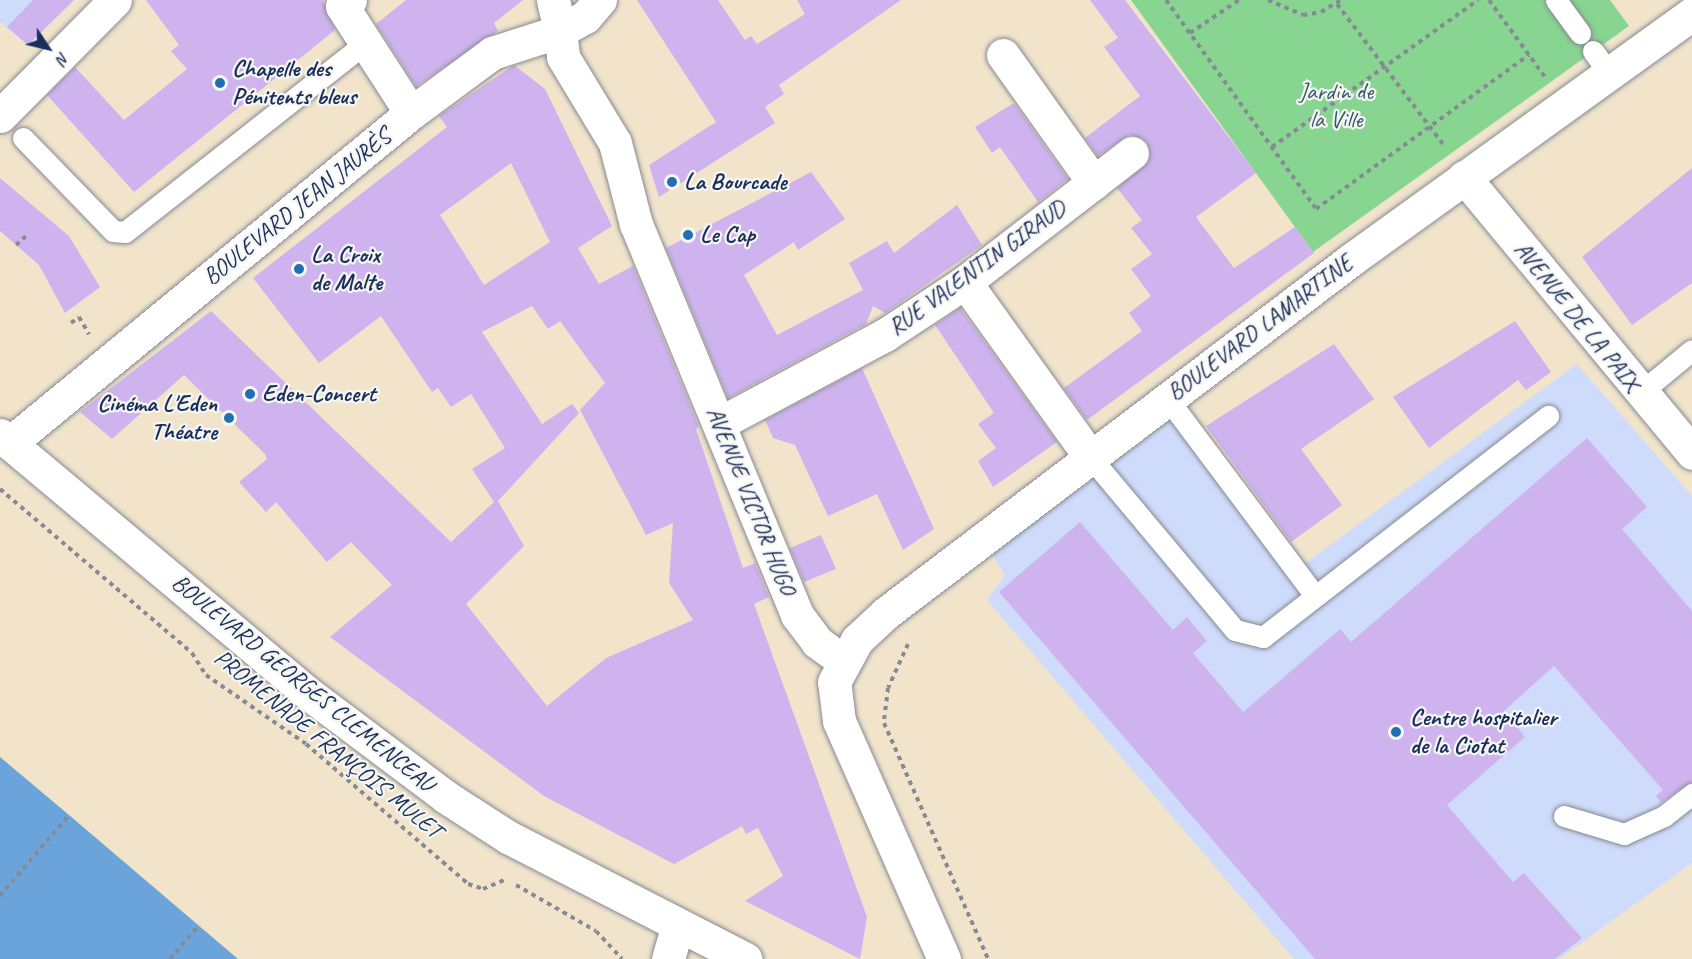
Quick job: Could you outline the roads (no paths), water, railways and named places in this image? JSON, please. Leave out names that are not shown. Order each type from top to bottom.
[{"type":"street","points":[[12,127],[114,0]]},
{"type":"street","name":"BOULEVARD JEAN JAURÈS","points":[[5,439],[411,113],[492,54],[556,15],[585,17],[600,0]]},
{"type":"street","points":[[343,2],[365,43],[411,113]]},
{"type":"street","name":"BOULEVARD LAMARTINE","points":[[842,660],[886,613],[1090,458],[1458,168],[1602,63],[1692,14]]},
{"type":"street","name":"AVENUE VICTOR HUGO","points":[[556,15],[570,77],[615,143],[636,224],[720,423],[797,615],[817,642],[842,660]]},
{"type":"street","points":[[1004,55],[1094,183]]},
{"type":"street","name":"RUE VALENTIN GIRAUD","points":[[720,423],[885,335],[965,282],[1132,153]]},
{"type":"street","name":"AVENUE DE LA PAIX","points":[[1458,168],[1640,393],[1692,453]]},
{"type":"street","points":[[965,282],[1090,458]]},
{"type":"street","name":"BOULEVARD GEORGES CLEMENCEAU","points":[[5,439],[305,691],[417,777],[508,837],[678,925],[730,955]]},
{"type":"street","points":[[842,660],[834,682],[839,721],[944,959]]},
{"type":"street","points":[[668,959],[678,925]]},
{"type":"lane","points":[[1556,0],[1580,33]]},
{"type":"lane","points":[[12,127],[113,231],[125,232],[365,43]]},
{"type":"lane","points":[[1640,393],[1692,350]]},
{"type":"lane","points":[[1167,398],[1315,596]]},
{"type":"lane","points":[[1090,458],[1235,630],[1263,637],[1548,416]]},
{"type":"lane","points":[[1564,816],[1624,834],[1664,816],[1692,794]]},
{"type":"water","points":[[0,757],[69,815],[238,959],[0,959]]},
{"type":"place","name":"Chapelle des Pénitents bleus","points":[[220,83]]},
{"type":"place","name":"La Bourcade","points":[[672,182]]},
{"type":"place","name":"Le Cap","points":[[688,235]]},
{"type":"place","name":"La Croix de Malte","points":[[299,269]]},
{"type":"place","name":"Eden-Concert","points":[[250,394]]},
{"type":"place","name":"Cinéma L'Eden Théatre","points":[[229,418]]},
{"type":"place","name":"Centre hospitalier de la Ciotat","points":[[1396,732]]},
{"type":"park label","name":"Jardin de la Ville","points":[[1336,106]]}]
